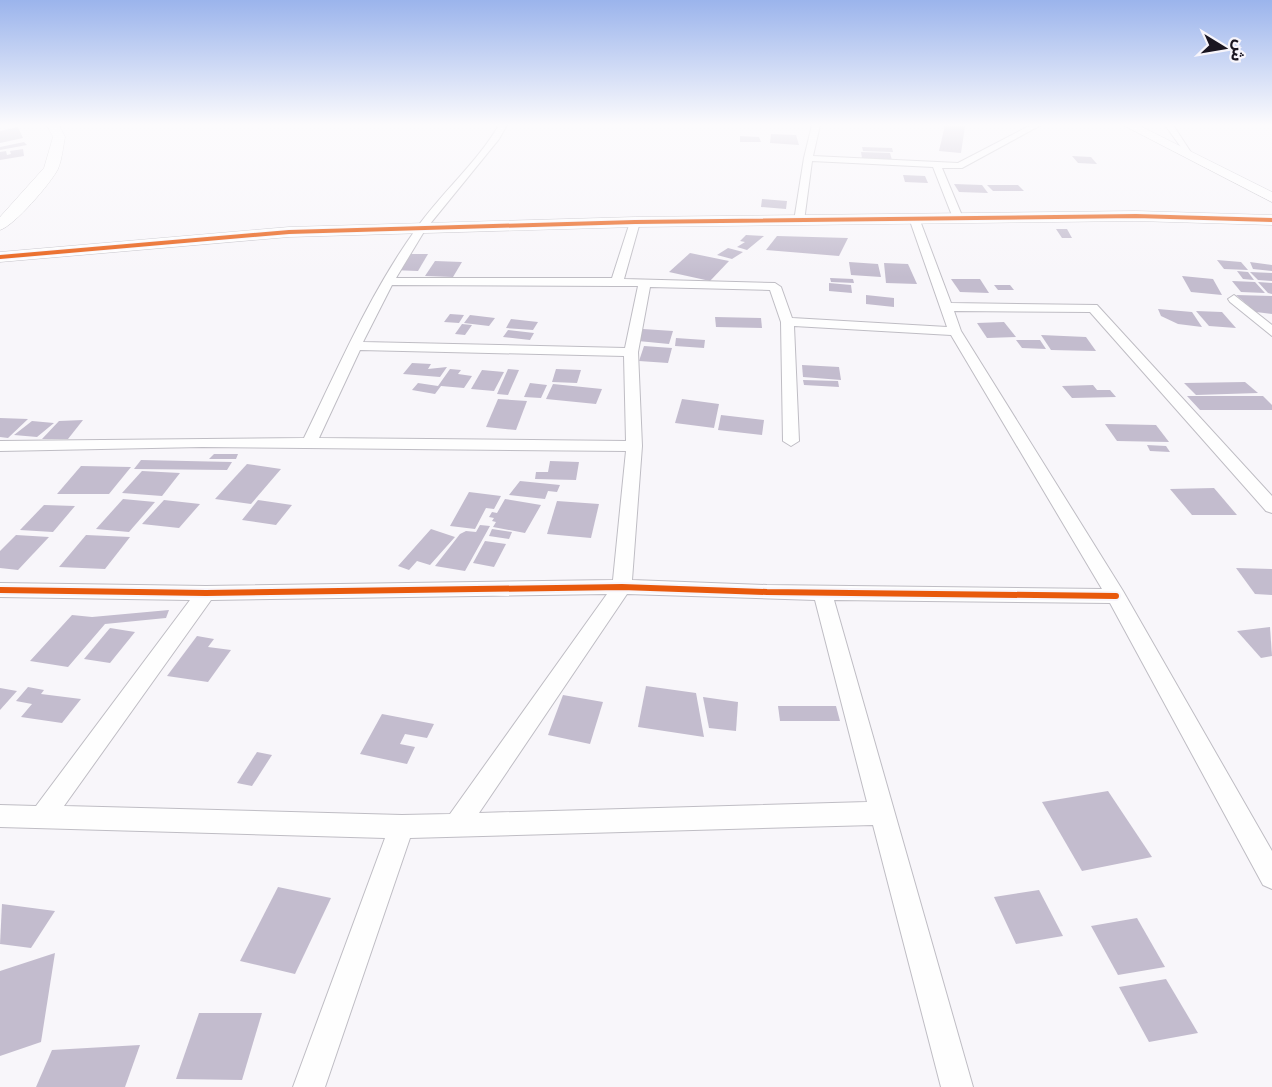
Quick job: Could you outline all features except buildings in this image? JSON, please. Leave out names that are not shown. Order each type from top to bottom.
[{"type":"street","points":[[0,225],[24,202],[45,176]]},
{"type":"street","points":[[309,444],[387,281],[422,228],[467,176]]},
{"type":"street","points":[[799,221],[805,176]]},
{"type":"street","points":[[940,176],[958,218]]},
{"type":"street","points":[[1229,176],[1272,198]]},
{"type":"street","points":[[0,257],[289,232],[422,228],[914,218],[1136,216],[1272,220]]},
{"type":"street","points":[[914,218],[955,331],[1116,596],[1272,876]]},
{"type":"street","points":[[617,282],[635,222]]},
{"type":"street","points":[[387,281],[617,282],[775,287],[787,322],[791,441]]},
{"type":"street","points":[[456,826],[622,587],[634,446],[631,352],[645,283]]},
{"type":"street","points":[[1234,299],[1272,332]]},
{"type":"street","points":[[946,307],[1093,308],[1272,507]]},
{"type":"street","points":[[787,322],[955,331]]},
{"type":"street","points":[[356,346],[631,352]]},
{"type":"street","points":[[0,446],[202,442],[634,446]]},
{"type":"street","points":[[0,590],[206,593],[622,587],[767,592],[1116,596]]},
{"type":"street","points":[[822,591],[957,1087]]},
{"type":"street","points":[[43,816],[206,593]]},
{"type":"street","points":[[0,816],[402,827],[882,813]]},
{"type":"street","points":[[309,1087],[402,827]]},
{"type":"cycle path","points":[[0,257],[289,232],[635,222],[1136,216],[1272,220]]},
{"type":"cycle path","points":[[0,590],[206,593],[622,587],[767,592],[1116,596]]}]
